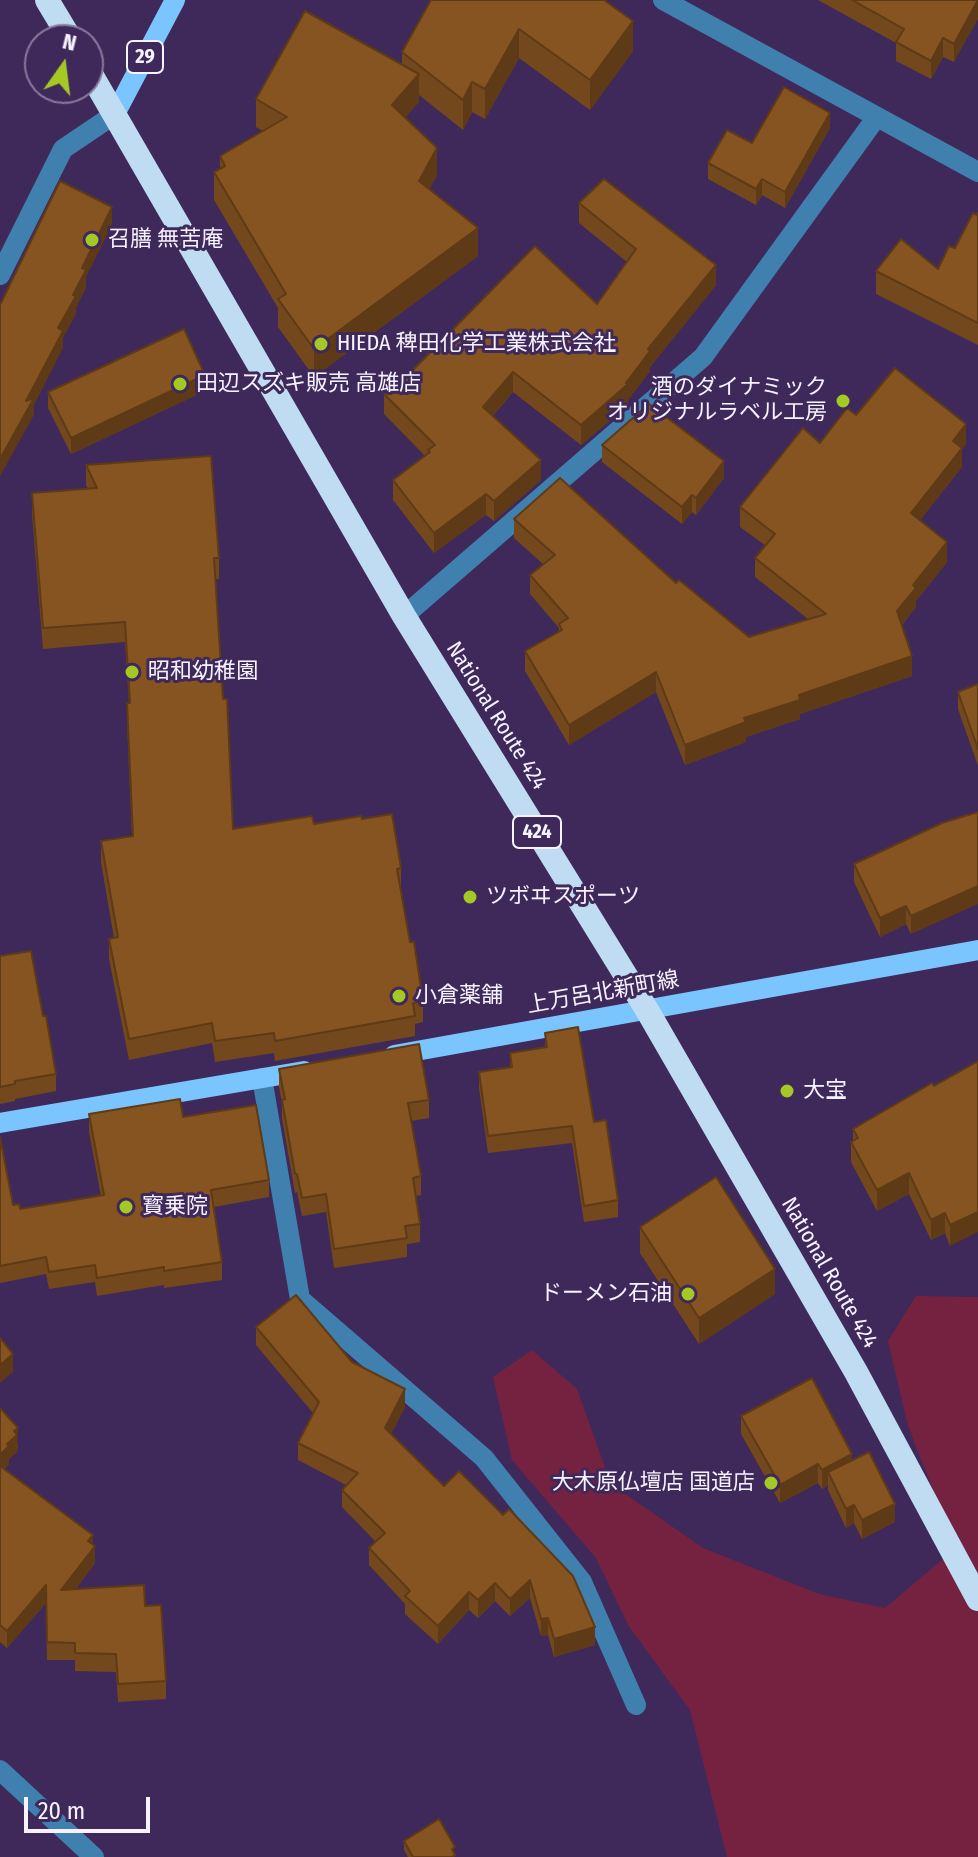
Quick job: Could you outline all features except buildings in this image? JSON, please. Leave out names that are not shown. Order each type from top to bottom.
[{"type":"highway","points":[[47,0],[61,24]]},
{"type":"highway","name":"National Route 424","points":[[104,96],[404,616],[647,1010],[849,1359],[978,1599]]},
{"type":"main road","name":"29","points":[[115,114],[175,0]]},
{"type":"main road","name":"上万呂北新町線","points":[[370,1059],[978,950]]},
{"type":"main road","points":[[0,1123],[323,1067]]},
{"type":"street","points":[[663,0],[978,172]]},
{"type":"street","points":[[0,275],[63,149],[115,114]]},
{"type":"street","points":[[404,616],[703,357],[876,118]]},
{"type":"street","points":[[262,1078],[300,1299],[484,1458],[582,1582],[636,1705]]},
{"type":"street","points":[[0,1770],[94,1857]]},
{"type":"shaded area","points":[[916,1296],[978,1297],[978,1857],[727,1857],[690,1710],[628,1625],[596,1558],[512,1460],[493,1377],[532,1350],[577,1389],[611,1484],[703,1548],[819,1594],[885,1608],[956,1548],[908,1426],[888,1341]]},
{"type":"place","name":"召膳 無苦庵","points":[[92,240]]},
{"type":"place","name":"HIEDA 稗田化学工業株式会社","points":[[321,344]]},
{"type":"place","name":"田辺スズキ販売 高雄店","points":[[180,384]]},
{"type":"place","name":"酒のダイナミック オリジナルラベル工房","points":[[843,401]]},
{"type":"place","name":"昭和幼稚園","points":[[132,672]]},
{"type":"place","name":"ツボヰスポーツ","points":[[470,897]]},
{"type":"place","name":"小倉薬舗","points":[[399,996]]},
{"type":"place","name":"大宝","points":[[787,1091]]},
{"type":"place","name":"寳乗院","points":[[126,1207]]},
{"type":"place","name":"ドーメン石油","points":[[688,1294]]},
{"type":"place","name":"大木原仏壇店 国道店","points":[[771,1483]]}]
